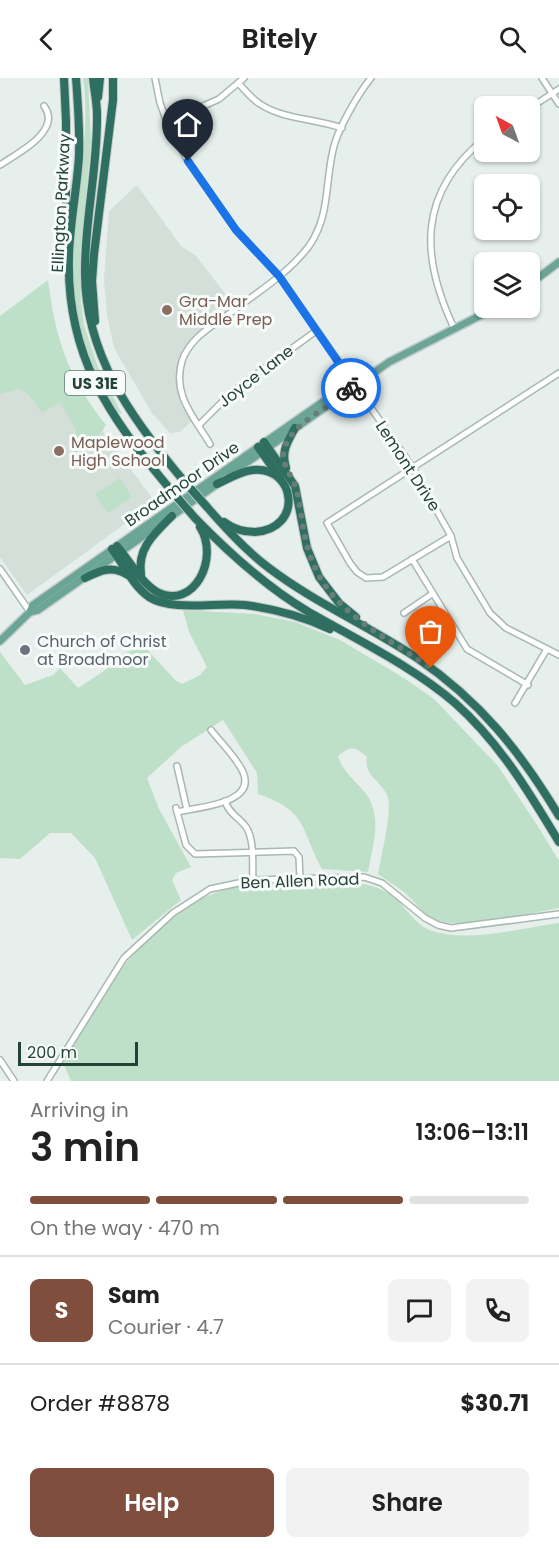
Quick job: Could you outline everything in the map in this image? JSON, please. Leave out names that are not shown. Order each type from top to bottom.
[{"type":"highway","points":[[64,78],[65,224],[69,258]]},
{"type":"highway","name":"Ellington Parkway","points":[[76,78],[79,158],[69,258],[71,296],[77,335],[90,372],[117,420],[195,518],[262,580],[348,636],[424,681],[464,712],[513,768],[559,842]]},
{"type":"highway","name":"Ellington Parkway","points":[[93,78],[97,114],[85,283],[96,345],[111,380],[144,432],[183,480],[242,545],[269,568],[320,602],[379,634],[444,678],[494,723],[522,758],[559,816]]},
{"type":"highway","name":"US 31E","points":[[97,114],[100,78]]},
{"type":"highway","points":[[111,380],[94,313],[92,280],[113,100],[113,78]]},
{"type":"highway","points":[[287,472],[283,451],[296,428]]},
{"type":"highway","points":[[263,447],[287,472],[295,486],[307,548],[319,577],[339,603],[379,634]]},
{"type":"highway","points":[[207,507],[235,529],[248,532],[265,530],[280,523],[287,513],[289,502],[284,485],[263,447]]},
{"type":"highway","points":[[217,484],[257,470],[269,472],[284,485]]},
{"type":"highway","points":[[143,578],[140,568],[144,549],[172,516]]},
{"type":"highway","points":[[117,550],[154,589],[168,595],[188,590],[198,581],[207,563],[208,545],[195,518]]},
{"type":"highway","points":[[117,550],[131,577],[147,595],[163,602],[230,604],[270,609],[304,618],[348,636]]},
{"type":"highway","points":[[85,578],[107,569],[118,570],[131,577]]},
{"type":"main road","points":[[540,276],[559,262]]},
{"type":"main road","name":"Broadmoor Drive","points":[[0,641],[30,612],[33,605],[172,516],[263,447],[296,428],[354,385],[405,352],[474,318]]},
{"type":"main road","name":"Broadmoor Drive","points":[[30,612],[39,610],[85,578],[117,550],[343,388],[354,385]]},
{"type":"street","name":"Lemont Drive","points":[[155,78],[160,103],[189,163],[236,230],[279,276],[413,468],[451,536],[457,558],[490,613],[506,628],[559,655]]},
{"type":"street","points":[[168,122],[219,99],[244,78]]},
{"type":"street","points":[[210,444],[182,399],[179,387],[183,359],[199,335],[279,276],[299,257],[317,233],[328,197],[333,148],[371,78]]},
{"type":"street","points":[[542,78],[559,104]]},
{"type":"street","points":[[239,84],[258,104],[269,110],[324,121],[342,128]]},
{"type":"street","points":[[540,101],[559,89]]},
{"type":"street","points":[[0,165],[27,148],[46,130],[49,118],[44,106]]},
{"type":"street","points":[[454,328],[436,288],[430,256],[430,234],[435,211],[454,170],[474,148]]},
{"type":"street","name":"Joyce Lane","points":[[199,425],[232,392],[316,331]]},
{"type":"street","points":[[451,536],[383,577],[366,578],[357,572],[327,523],[559,373]]},
{"type":"street","points":[[412,559],[467,649],[528,685]]},
{"type":"street","points":[[0,569],[30,612]]},
{"type":"street","points":[[404,613],[432,594]]},
{"type":"street","points":[[515,704],[547,649]]},
{"type":"street","points":[[211,730],[242,771],[245,782],[238,797],[188,810],[177,810],[186,845],[195,855],[296,852],[300,878]]},
{"type":"street","points":[[177,766],[188,810]]},
{"type":"street","points":[[225,801],[230,813],[247,828],[253,880]]},
{"type":"street","name":"Ben Allen Road","points":[[47,1081],[131,949],[201,892],[253,880],[354,876],[373,879],[395,892],[425,918],[438,925],[451,928],[559,914]]},
{"type":"street","points":[[0,1060],[14,1081]]},
{"type":"shaded area","name":"Gra-Mar Middle Prep","points":[[137,185],[181,246],[196,256],[234,305],[195,335],[182,352],[176,380],[183,407],[192,421],[180,432],[170,433],[152,413],[114,348],[107,315],[104,280],[109,211]]},
{"type":"shaded area","name":"Maplewood High School","points":[[0,365],[80,400],[155,502],[27,595],[0,557]]},
{"type":"green space","points":[[83,78],[88,78],[91,143],[80,256],[81,302],[84,325],[98,367],[122,414],[113,408],[106,398],[91,366],[80,332],[74,296],[74,232],[85,130]]},
{"type":"green space","points":[[48,280],[55,322],[66,357],[82,391],[106,425],[89,451],[74,445],[76,430],[60,402],[42,413],[28,394],[19,389],[0,394],[0,316]]},
{"type":"green space","points":[[120,478],[132,497],[108,513],[95,494]]},
{"type":"green space","points":[[183,610],[255,614],[295,622],[340,640],[404,678],[434,699],[498,766],[559,861],[559,908],[512,917],[458,923],[443,922],[427,915],[404,892],[378,874],[387,824],[388,798],[386,792],[368,770],[367,757],[352,749],[338,756],[345,770],[369,799],[373,809],[375,830],[368,872],[322,869],[294,814],[274,800],[258,794],[257,773],[223,720],[181,747],[147,778],[159,809],[191,867],[176,873],[172,880],[181,900],[132,940],[95,858],[71,833],[50,833],[20,859],[0,858],[0,652],[25,685],[53,675],[60,668],[78,688],[104,671],[122,654],[144,646],[176,681],[182,684],[200,675],[207,667],[189,632]]},
{"type":"green space","points":[[320,882],[361,884],[381,889],[398,901],[424,927],[450,935],[481,935],[559,923],[559,1081],[71,1081],[63,1063],[118,972],[152,934],[197,900],[231,887]]},
{"type":"way so far","points":[[351,388],[296,428],[284,447],[283,458],[297,491],[307,548],[319,577],[339,603],[379,634],[431,668]]},
{"type":"place","name":"Gra-Mar Middle Prep","points":[[167,310]]},
{"type":"place","name":"Maplewood High School","points":[[59,451]]},
{"type":"place","name":"Church of Christ at Broadmoor","points":[[25,650]]},
{"type":"route","points":[[188,161],[236,230],[279,276],[354,385],[351,388]]}]
